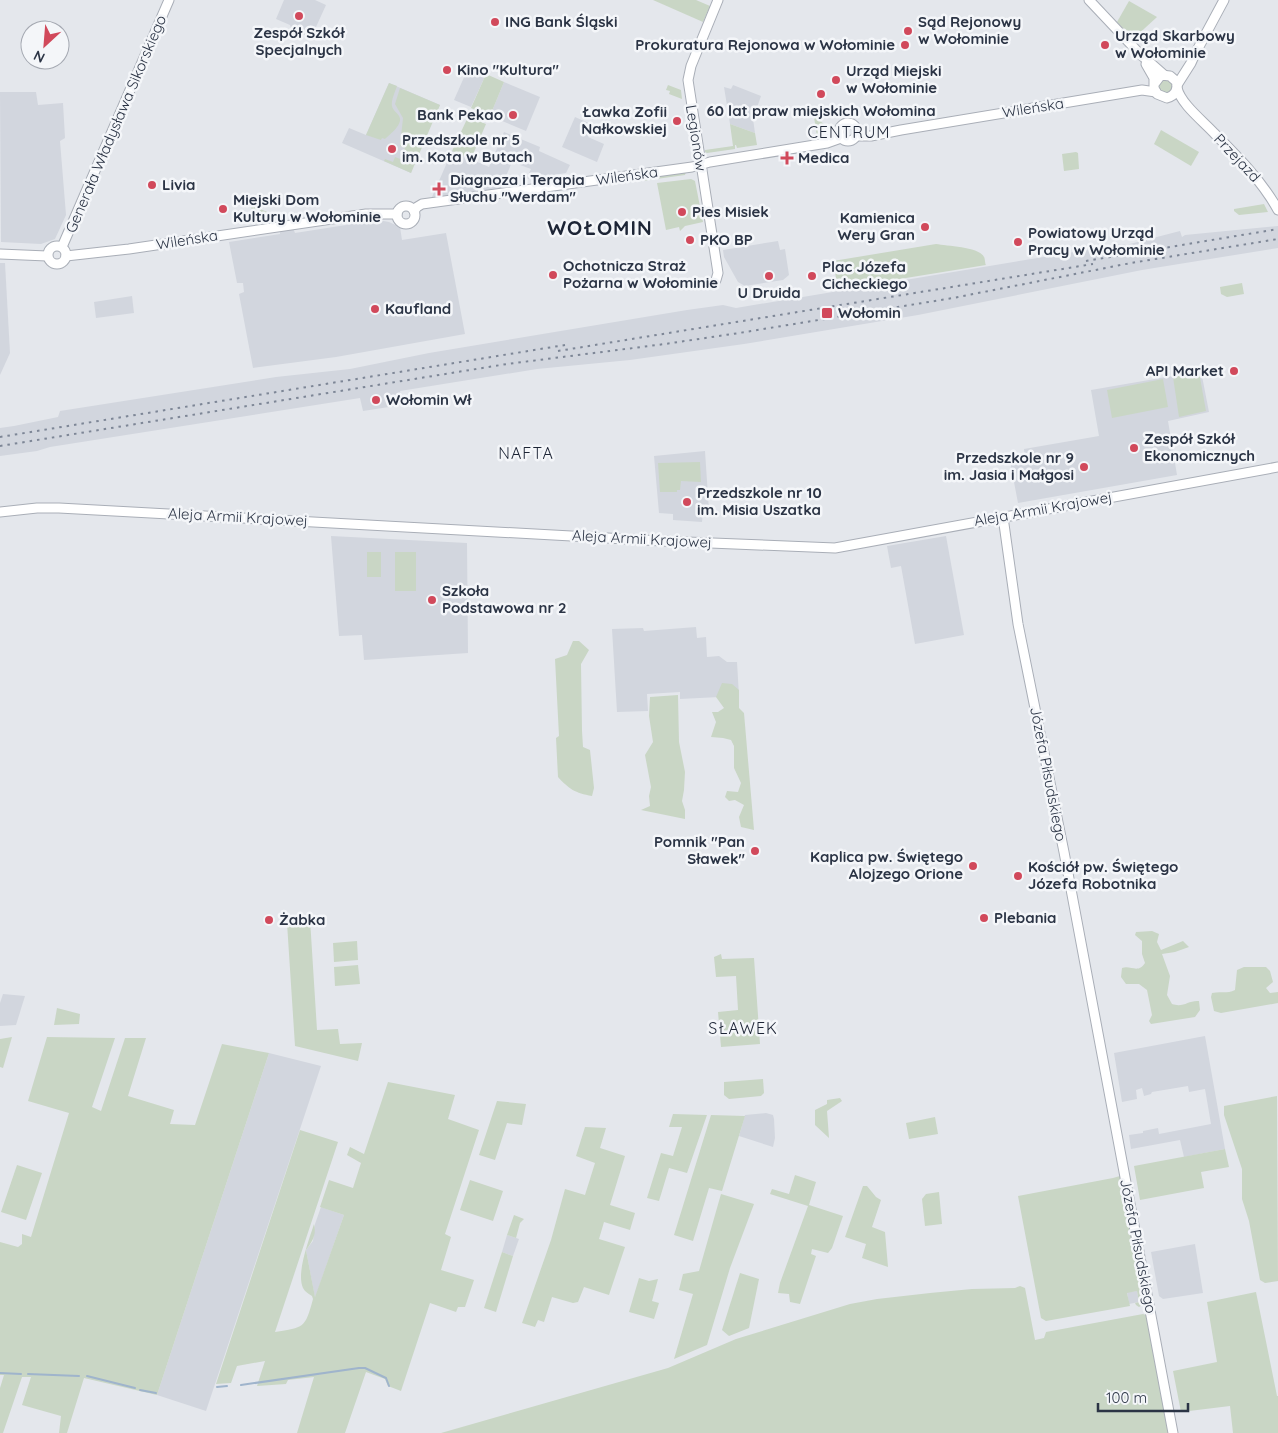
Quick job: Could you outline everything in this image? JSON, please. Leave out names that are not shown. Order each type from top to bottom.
[{"type":"street","name":"Generała Władysława Sikorskiego","points":[[64,252],[68,233],[169,0]]},
{"type":"street","name":"Legionów","points":[[716,280],[718,269],[688,80],[691,66],[718,0]]},
{"type":"street","points":[[1089,0],[1139,53],[1175,80],[1177,87]]},
{"type":"street","points":[[1139,53],[1153,76],[1156,92],[1162,97],[1170,97],[1174,94],[1192,63],[1224,0]]},
{"type":"street","points":[[1155,82],[1159,77],[1181,69],[1195,54]]},
{"type":"street","name":"Przejazd","points":[[1177,87],[1179,95],[1196,116],[1254,175],[1276,206]]},
{"type":"street","name":"Wileńska","points":[[857,133],[880,134],[1142,90],[1156,92]]},
{"type":"street","name":"Przejazd","points":[[1170,97],[1196,116]]},
{"type":"street","points":[[852,123],[857,133],[850,141],[841,138],[839,129],[844,124],[852,123]]},
{"type":"street","name":"Wileńska","points":[[414,211],[422,204],[700,165],[827,143],[841,138]]},
{"type":"street","points":[[404,206],[414,211],[412,222],[407,224],[400,222],[397,218],[400,208],[404,206]]},
{"type":"street","name":"Wileńska","points":[[64,252],[80,255],[366,214],[397,214]]},
{"type":"street","points":[[68,233],[69,244],[80,255]]},
{"type":"street","points":[[56,246],[64,252],[63,261],[57,264],[50,262],[47,256],[49,250],[56,246]]},
{"type":"street","points":[[0,254],[47,256]]},
{"type":"street","name":"Aleja Armii Krajowej","points":[[0,512],[59,508],[840,548],[1278,467]]},
{"type":"street","name":"Józefa Piłsudskiego","points":[[1003,517],[1020,634],[1066,861],[1173,1433]]},
{"type":"shaded area","name":"Zespół Szkół Specjalnych","points":[[284,0],[315,0],[326,5],[311,38],[276,19]]},
{"type":"shaded area","points":[[469,66],[486,74],[471,107],[454,100]]},
{"type":"shaded area","points":[[504,82],[540,97],[526,131],[490,116]]},
{"type":"shaded area","points":[[389,83],[440,105],[422,142],[411,173],[342,143],[349,128],[366,135]]},
{"type":"shaded area","points":[[733,85],[761,96],[753,119],[755,133],[730,124],[724,87],[731,89]]},
{"type":"shaded area","points":[[0,92],[36,92],[38,105],[63,103],[65,138],[60,141],[66,215],[55,239],[41,244],[1,242]]},
{"type":"shaded area","points":[[575,117],[593,125],[588,137],[604,144],[597,162],[562,147]]},
{"type":"shaded area","points":[[504,132],[540,147],[539,151],[570,165],[566,173],[526,179],[531,169],[512,162],[501,188],[432,197],[452,151],[489,167]]},
{"type":"shaded area","points":[[378,220],[400,227],[402,240],[446,233],[465,334],[336,357],[253,368],[239,294],[244,292],[243,283],[237,283],[229,242],[280,234],[280,230],[293,228],[295,233]]},
{"type":"shaded area","points":[[1278,226],[1278,248],[1142,270],[918,315],[744,344],[630,360],[537,369],[400,391],[402,405],[363,411],[360,398],[0,456],[0,428],[58,417],[60,411],[276,377],[350,369],[429,353],[687,310],[723,305],[736,308],[1122,244],[1126,245],[1180,231],[1182,237],[1185,235]]},
{"type":"shaded area","points":[[778,241],[780,250],[785,249],[789,275],[783,280],[745,286],[738,282],[724,257],[723,250]]},
{"type":"shaded area","points":[[0,263],[5,263],[10,353],[0,375]]},
{"type":"shaded area","points":[[132,296],[134,313],[96,318],[94,302]]},
{"type":"shaded area","points":[[1201,371],[1209,412],[1168,421],[1177,475],[1018,503],[1010,461],[1025,458],[1024,449],[1099,436],[1091,390]]},
{"type":"shaded area","points":[[705,451],[709,511],[703,511],[702,522],[673,520],[673,514],[659,513],[654,456]]},
{"type":"shaded area","points":[[331,536],[467,543],[468,653],[364,660],[362,635],[339,636]]},
{"type":"shaded area","points":[[946,536],[964,635],[915,644],[901,566],[891,568],[887,546]]},
{"type":"shaded area","points":[[696,627],[697,638],[706,637],[707,657],[719,656],[727,662],[737,662],[739,696],[680,699],[680,692],[647,694],[648,711],[617,712],[612,629],[643,628],[644,631]]},
{"type":"shaded area","points":[[3,994],[25,996],[16,1025],[0,1026],[0,1003]]},
{"type":"shaded area","points":[[1205,1036],[1225,1149],[1184,1157],[1180,1140],[1131,1149],[1129,1135],[1158,1128],[1159,1134],[1211,1124],[1205,1089],[1189,1092],[1188,1086],[1152,1092],[1144,1096],[1142,1088],[1136,1090],[1137,1099],[1122,1102],[1114,1053]]},
{"type":"shaded area","points":[[269,1053],[321,1066],[206,1411],[157,1395]]},
{"type":"shaded area","points":[[766,1113],[773,1115],[774,1119],[775,1138],[773,1147],[739,1136],[745,1115]]},
{"type":"shaded area","points":[[321,1207],[344,1215],[315,1298],[306,1250],[313,1241],[315,1224]]},
{"type":"shaded area","points":[[507,1235],[519,1239],[513,1256],[502,1252]]},
{"type":"shaded area","points":[[1195,1244],[1203,1293],[1163,1299],[1159,1296],[1151,1252]]},
{"type":"shaded area","points":[[1137,1291],[1139,1302],[1129,1304],[1127,1292]]},
{"type":"green space","points":[[653,0],[696,0],[710,6],[703,22]]},
{"type":"green space","points":[[1129,1],[1157,17],[1133,39],[1117,22]]},
{"type":"green space","points":[[486,74],[504,82],[490,116],[471,108]]},
{"type":"green space","points":[[1166,79],[1171,81],[1173,86],[1171,91],[1166,93],[1161,91],[1159,86],[1161,81]]},
{"type":"green space","points":[[389,83],[397,86],[392,106],[399,116],[400,122],[393,132],[381,140],[366,135]]},
{"type":"green space","points":[[668,85],[681,90],[682,99],[669,94],[670,91],[666,90]]},
{"type":"green space","points":[[400,88],[440,105],[411,173],[384,161],[385,159],[393,162],[395,157],[403,160],[407,152],[404,150],[405,148],[400,146],[403,118],[395,104]]},
{"type":"green space","points":[[468,117],[486,124],[471,159],[452,151]]},
{"type":"green space","points":[[814,117],[827,126],[828,132],[817,136]]},
{"type":"green space","points":[[730,124],[755,133],[757,145],[737,148],[735,145],[735,149],[705,152],[705,150],[733,146]]},
{"type":"green space","points":[[1161,130],[1199,152],[1191,166],[1154,144]]},
{"type":"green space","points":[[1078,153],[1079,169],[1064,171],[1062,154]]},
{"type":"green space","points":[[686,172],[685,175],[642,181],[646,178]]},
{"type":"green space","points":[[691,179],[695,181],[703,222],[685,226],[680,231],[679,227],[666,230],[657,183]]},
{"type":"green space","points":[[1264,204],[1268,212],[1239,215],[1234,211],[1234,209]]},
{"type":"green space","points":[[251,205],[274,215],[277,218],[276,220],[254,224]]},
{"type":"green space","points":[[936,244],[976,251],[984,257],[986,265],[838,289],[833,261]]},
{"type":"green space","points":[[1242,283],[1244,294],[1227,297],[1221,294],[1220,287]]},
{"type":"green space","points":[[1199,372],[1206,411],[1179,417],[1173,377]]},
{"type":"green space","points":[[1163,379],[1168,407],[1112,418],[1107,390]]},
{"type":"green space","points":[[700,462],[701,482],[681,481],[680,490],[677,490],[677,492],[660,492],[658,463]]},
{"type":"green space","points":[[367,552],[381,552],[381,577],[367,577]]},
{"type":"green space","points":[[395,552],[416,552],[416,591],[395,591]]},
{"type":"green space","points":[[573,641],[579,641],[589,650],[581,664],[582,731],[583,747],[590,750],[594,788],[592,796],[573,790],[558,777],[556,738],[559,736],[555,659],[567,655]]},
{"type":"green space","points":[[722,683],[732,684],[739,690],[739,708],[744,713],[754,830],[741,827],[739,817],[744,805],[735,800],[729,801],[725,797],[727,791],[738,792],[741,783],[734,768],[734,746],[731,740],[711,737],[716,722],[712,712],[718,712],[724,708],[716,697]]},
{"type":"green space","points":[[678,695],[679,742],[685,772],[682,801],[685,819],[641,810],[650,806],[649,796],[651,787],[645,755],[653,742],[649,716],[650,697]]},
{"type":"green space","points":[[310,919],[317,1030],[338,1029],[340,1044],[362,1043],[358,1061],[295,1046],[287,923],[289,921]]},
{"type":"green space","points":[[1152,931],[1159,934],[1157,942],[1161,950],[1183,941],[1189,947],[1162,954],[1170,976],[1167,995],[1172,1004],[1176,1005],[1199,1001],[1200,1010],[1195,1017],[1151,1024],[1149,1021],[1152,1015],[1147,990],[1139,984],[1126,984],[1121,977],[1122,968],[1137,969],[1145,963],[1142,954],[1142,941],[1135,935],[1136,932]]},
{"type":"green space","points":[[357,941],[358,960],[334,962],[333,943]]},
{"type":"green space","points":[[721,954],[722,959],[754,958],[760,1044],[721,1047],[718,1012],[738,1010],[736,976],[716,977],[714,957]]},
{"type":"green space","points":[[358,965],[360,984],[335,986],[334,967]]},
{"type":"green space","points":[[1244,967],[1266,967],[1270,971],[1273,982],[1266,988],[1270,993],[1278,992],[1278,1003],[1221,1013],[1214,1011],[1212,993],[1235,990],[1237,970]]},
{"type":"green space","points":[[57,1008],[80,1014],[79,1024],[54,1025]]},
{"type":"green space","points":[[12,1037],[3,1068],[0,1067],[0,1039]]},
{"type":"green space","points":[[47,1037],[115,1038],[92,1107],[101,1111],[125,1038],[146,1038],[128,1096],[174,1110],[170,1124],[195,1125],[222,1044],[269,1053],[157,1395],[84,1378],[67,1433],[59,1433],[61,1416],[22,1405],[31,1377],[22,1377],[3,1433],[0,1433],[0,1388],[4,1375],[0,1375],[0,1242],[18,1247],[22,1244],[22,1234],[31,1237],[69,1113],[28,1101]]},
{"type":"green space","points":[[763,1079],[764,1093],[761,1096],[729,1099],[724,1095],[724,1082]]},
{"type":"green space","points":[[388,1082],[455,1095],[448,1119],[479,1130],[445,1234],[451,1237],[441,1270],[474,1280],[465,1307],[458,1307],[456,1312],[430,1303],[401,1391],[388,1386],[385,1379],[366,1372],[345,1433],[297,1433],[314,1377],[288,1380],[286,1384],[257,1386],[265,1361],[237,1366],[231,1383],[216,1384],[300,1130],[338,1142],[275,1332],[298,1327],[302,1325],[308,1316],[313,1299],[303,1288],[301,1274],[304,1256],[314,1224],[313,1238],[306,1250],[315,1297],[344,1215],[320,1207],[329,1180],[353,1188],[361,1163],[347,1155],[350,1147],[364,1154]]},
{"type":"green space","points":[[1277,1096],[1278,1281],[1265,1283],[1260,1280],[1249,1221],[1242,1199],[1242,1169],[1224,1115],[1224,1106]]},
{"type":"green space","points":[[840,1098],[842,1101],[827,1111],[829,1138],[815,1125],[815,1110],[827,1104],[827,1100]]},
{"type":"green space","points":[[497,1101],[526,1104],[522,1125],[507,1123],[495,1160],[479,1155]]},
{"type":"green space","points":[[673,1114],[707,1115],[687,1173],[669,1168],[659,1201],[647,1198],[661,1153],[673,1156],[682,1127],[669,1127]]},
{"type":"green space","points":[[711,1115],[745,1116],[722,1191],[709,1188],[693,1241],[674,1235]]},
{"type":"green space","points":[[935,1117],[938,1134],[909,1139],[906,1123]]},
{"type":"green space","points":[[585,1127],[606,1128],[600,1148],[625,1156],[610,1205],[635,1213],[630,1230],[604,1222],[599,1239],[625,1247],[609,1295],[584,1287],[578,1302],[573,1303],[552,1297],[544,1322],[538,1320],[535,1327],[522,1323],[551,1240],[565,1189],[585,1195],[595,1163],[576,1156]]},
{"type":"green space","points":[[1225,1149],[1229,1167],[1201,1172],[1204,1188],[1140,1200],[1134,1166]]},
{"type":"green space","points":[[17,1165],[42,1173],[26,1220],[1,1212]]},
{"type":"green space","points":[[795,1175],[816,1182],[809,1205],[843,1216],[832,1248],[828,1253],[812,1249],[811,1254],[816,1256],[800,1304],[790,1302],[789,1294],[778,1293],[808,1206],[770,1194],[772,1189],[789,1194]]},
{"type":"green space","points":[[1120,1176],[1144,1304],[1139,1307],[1136,1305],[1135,1303],[1139,1302],[1137,1291],[1127,1293],[1130,1306],[1046,1321],[1041,1318],[1018,1196]]},
{"type":"green space","points":[[470,1180],[503,1191],[493,1221],[460,1210]]},
{"type":"green space","points":[[863,1186],[867,1186],[881,1200],[872,1227],[885,1232],[888,1267],[862,1258],[866,1244],[845,1237]]},
{"type":"green space","points":[[939,1192],[942,1224],[925,1226],[922,1199],[926,1194]]},
{"type":"green space","points":[[721,1194],[754,1204],[730,1268],[707,1345],[674,1359],[693,1294],[679,1290],[683,1274],[699,1271]]},
{"type":"green space","points":[[514,1215],[524,1219],[520,1223],[516,1238],[507,1235]]},
{"type":"green space","points":[[502,1252],[513,1256],[496,1312],[484,1308]]},
{"type":"green space","points":[[740,1273],[759,1279],[749,1328],[729,1336],[722,1330]]},
{"type":"green space","points":[[639,1278],[649,1281],[658,1279],[652,1301],[659,1303],[654,1319],[629,1312]]},
{"type":"green space","points":[[1020,1286],[1025,1288],[1035,1340],[1044,1338],[1046,1332],[1146,1315],[1168,1433],[441,1433],[668,1368],[736,1339],[850,1304],[930,1293],[972,1289],[1015,1288]]},
{"type":"green space","points":[[1256,1292],[1278,1396],[1278,1433],[1233,1433],[1230,1406],[1181,1412],[1173,1371],[1217,1362],[1207,1302]]},
{"type":"waterway","points":[[241,1385],[365,1368],[386,1378],[389,1386]]},
{"type":"waterway","points":[[0,1373],[21,1374]]},
{"type":"waterway","points":[[28,1374],[79,1376]]},
{"type":"waterway","points":[[87,1376],[135,1388]]},
{"type":"waterway","points":[[217,1387],[227,1386]]},
{"type":"waterway","points":[[140,1390],[156,1393]]},
{"type":"railway","points":[[1086,261],[1278,229]]},
{"type":"railway","points":[[0,446],[507,364],[739,333],[953,298],[1131,263],[1278,239]]},
{"type":"railway","points":[[558,351],[1093,264]]},
{"type":"railway","points":[[0,437],[565,345]]},
{"type":"place","name":"Zespół Szkół Specjalnych","points":[[299,16]]},
{"type":"place","name":"ING Bank Śląski","points":[[495,22]]},
{"type":"place","name":"Sąd Rejonowy w Wołominie","points":[[908,31]]},
{"type":"place","name":"Prokuratura Rejonowa w Wołominie","points":[[905,45]]},
{"type":"place","name":"Urząd Skarbowy w Wołominie","points":[[1105,45]]},
{"type":"place","name":"Kino \"Kultura\"","points":[[447,70]]},
{"type":"place","name":"Urząd Miejski w Wołominie","points":[[836,80]]},
{"type":"place","name":"60 lat praw miejskich Wołomina","points":[[821,94]]},
{"type":"place","name":"Bank Pekao","points":[[513,115]]},
{"type":"place","name":"Ławka Zofii Nałkowskiej","points":[[677,121]]},
{"type":"place","name":"Przedszkole nr 5 im. Kota w Butach","points":[[392,149]]},
{"type":"place","name":"Medica","points":[[787,158]]},
{"type":"place","name":"Livia","points":[[152,185]]},
{"type":"place","name":"Diagnoza i Terapia Słuchu \"Werdam\"","points":[[439,189]]},
{"type":"place","name":"Miejski Dom Kultury w Wołominie","points":[[223,209]]},
{"type":"place","name":"Pies Misiek","points":[[682,212]]},
{"type":"place","name":"Kamienica Wery Gran","points":[[925,227]]},
{"type":"place","name":"PKO BP","points":[[690,240]]},
{"type":"place","name":"Powiatowy Urząd Pracy w Wołominie","points":[[1018,242]]},
{"type":"place","name":"Ochotnicza Straż Pożarna w Wołominie","points":[[553,275]]},
{"type":"place","name":"U Druida","points":[[769,276]]},
{"type":"place","name":"Plac Józefa Cicheckiego","points":[[812,276]]},
{"type":"place","name":"Kaufland","points":[[375,309]]},
{"type":"place","name":"Wołomin","points":[[827,313]]},
{"type":"place","name":"API Market","points":[[1234,371]]},
{"type":"place","name":"Wołomin Wł","points":[[376,400]]},
{"type":"place","name":"Zespół Szkół Ekonomicznych","points":[[1134,448]]},
{"type":"place","name":"Przedszkole nr 9 im. Jasia i Małgosi","points":[[1084,467]]},
{"type":"place","name":"Przedszkole nr 10 im. Misia Uszatka","points":[[687,502]]},
{"type":"place","name":"Szkoła Podstawowa nr 2","points":[[432,600]]},
{"type":"place","name":"Pomnik \"Pan Sławek\"","points":[[755,851]]},
{"type":"place","name":"Kaplica pw. Świętego Alojzego Orione","points":[[973,866]]},
{"type":"place","name":"Kościół pw. Świętego Józefa Robotnika","points":[[1018,876]]},
{"type":"place","name":"Plebania","points":[[984,918]]},
{"type":"place","name":"Żabka","points":[[269,920]]},
{"type":"district","name":"CENTRUM","points":[[849,132]]},
{"type":"district","name":"WOŁOMIN","points":[[600,228]]},
{"type":"district","name":"NAFTA","points":[[526,453]]},
{"type":"district","name":"SŁAWEK","points":[[743,1028]]}]
